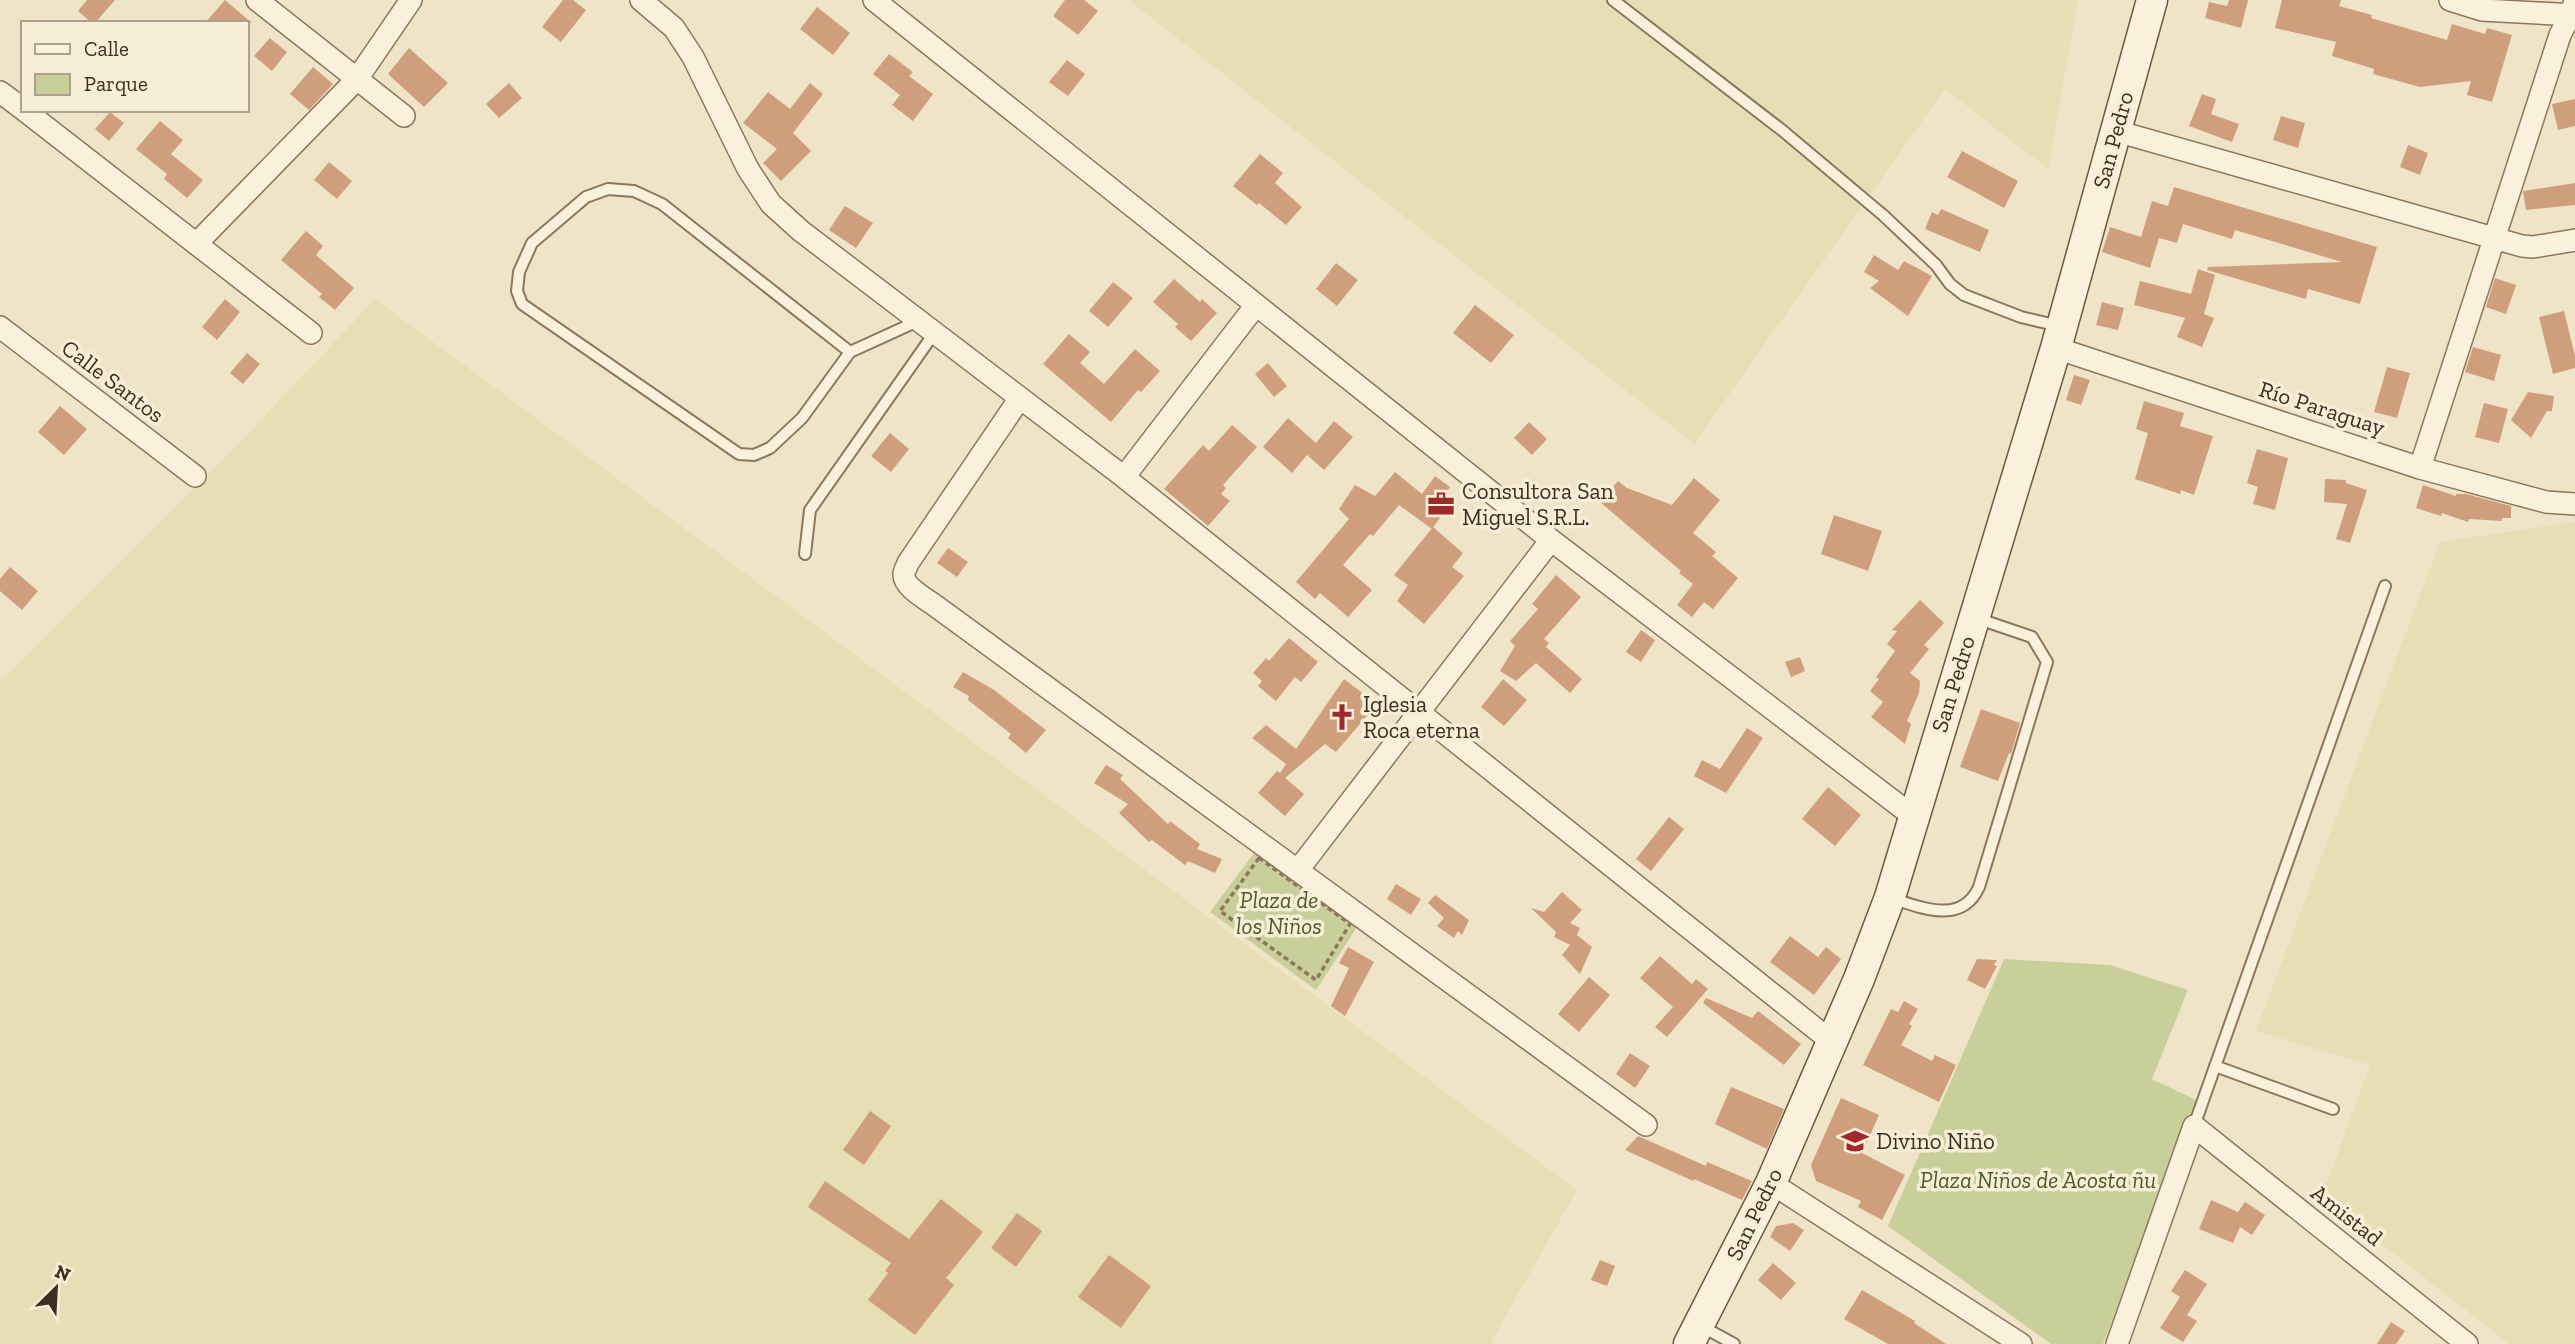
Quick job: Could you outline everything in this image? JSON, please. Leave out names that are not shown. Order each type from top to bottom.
[{"type":"main road","name":"San Pedro","points":[[1694,1334],[1771,1183],[1859,979],[1890,897],[2059,337],[2152,0]]},
{"type":"street","points":[[257,0],[404,116]]},
{"type":"street","points":[[196,244],[357,79],[411,0]]},
{"type":"street","points":[[641,0],[674,28],[681,38],[748,169],[771,204],[801,231],[1124,477],[1831,1041]]},
{"type":"street","points":[[874,0],[1551,540],[1914,817]]},
{"type":"street","points":[[2420,468],[2560,35],[2573,11],[2482,10],[2450,0]]},
{"type":"street","points":[[0,92],[21,108]]},
{"type":"street","points":[[26,112],[311,333]]},
{"type":"street","points":[[2116,131],[2533,247],[2575,240]]},
{"type":"street","points":[[1124,477],[1256,305]]},
{"type":"street","name":"Calle Santos","points":[[0,327],[195,476]]},
{"type":"street","name":"Río Paraguay","points":[[2059,337],[2420,468],[2546,502],[2575,504]]},
{"type":"street","points":[[1020,398],[908,563],[903,575],[905,580],[937,607],[1646,1125]]},
{"type":"street","points":[[1298,870],[1551,540]]},
{"type":"street","points":[[2117,1344],[2194,1126]]},
{"type":"street","name":"Amistad","points":[[2194,1126],[2467,1344]]},
{"type":"street","points":[[1771,1183],[2021,1344]]},
{"type":"lane","points":[[1613,0],[1783,131],[1863,198],[1936,265],[1950,284],[1964,295],[2021,317],[2059,337]]},
{"type":"lane","points":[[850,352],[662,204],[634,191],[608,189],[586,197],[532,243],[519,272],[517,290],[522,304],[739,454],[754,455],[770,448],[802,418],[850,352],[927,326]]},
{"type":"lane","points":[[805,554],[810,510],[927,326]]},
{"type":"lane","points":[[2194,1126],[2385,586]]},
{"type":"lane","points":[[1890,897],[1919,907],[1955,911],[1974,898],[2047,662],[2032,637],[1974,617]]},
{"type":"lane","points":[[2215,1066],[2333,1109]]},
{"type":"lane","points":[[1694,1334],[1734,1344]]},
{"type":"path","points":[[1259,858],[1350,924],[1315,980],[1220,911],[1259,858]]},
{"type":"shaded area","points":[[1129,0],[2078,0],[2048,169],[1945,89],[1694,444]]},
{"type":"shaded area","points":[[375,299],[1577,1190],[1491,1342],[1493,1344],[0,1344],[0,681],[225,458]]},
{"type":"shaded area","points":[[2575,522],[2575,1344],[2509,1344],[2322,1197],[2370,1065],[2256,1031],[2440,542]]},
{"type":"green space","name":"Plaza de los Niños","points":[[1257,849],[1359,924],[1316,990],[1210,912]]},
{"type":"green space","name":"Plaza Niños de Acosta ñu","points":[[2004,959],[2110,965],[2188,990],[2152,1079],[2198,1101],[2103,1344],[2051,1344],[1888,1226]]},
{"type":"building","points":[[87,0],[115,0],[97,21],[90,21],[78,11]]},
{"type":"building","points":[[225,0],[252,23],[248,21],[207,21]]},
{"type":"building","points":[[563,0],[573,0],[586,10],[561,42],[542,27]]},
{"type":"building","points":[[1065,0],[1084,0],[1098,11],[1078,35],[1053,16]]},
{"type":"building","points":[[2229,0],[2248,0],[2241,28],[2205,18],[2209,2],[2227,6]]},
{"type":"building","points":[[2282,0],[2341,0],[2339,6],[2447,40],[2452,24],[2485,34],[2487,28],[2512,35],[2492,102],[2467,95],[2471,81],[2420,87],[2373,74],[2374,69],[2332,56],[2336,42],[2275,28]]},
{"type":"building","points":[[817,7],[850,33],[833,55],[800,29]]},
{"type":"building","points":[[270,38],[287,52],[272,71],[254,56]]},
{"type":"building","points":[[409,48],[448,83],[424,107],[388,74]]},
{"type":"building","points":[[889,54],[913,72],[909,76],[933,94],[913,121],[892,105],[900,95],[873,74]]},
{"type":"building","points":[[1067,60],[1085,74],[1068,96],[1049,82]]},
{"type":"building","points":[[313,67],[333,84],[309,110],[290,94]]},
{"type":"building","points":[[509,83],[522,98],[499,118],[486,104]]},
{"type":"building","points":[[810,83],[823,94],[793,133],[811,151],[781,181],[763,163],[777,149],[743,123],[768,92],[790,109]]},
{"type":"building","points":[[2202,94],[2216,99],[2211,114],[2239,124],[2232,142],[2189,126]]},
{"type":"building","points":[[2575,99],[2575,126],[2558,130],[2552,104]]},
{"type":"building","points":[[110,112],[124,123],[109,141],[95,129]]},
{"type":"building","points":[[2281,116],[2305,123],[2298,148],[2273,140]]},
{"type":"building","points":[[160,121],[183,140],[171,154],[203,180],[187,198],[164,179],[167,174],[136,149]]},
{"type":"building","points":[[2408,145],[2428,153],[2420,175],[2400,167]]},
{"type":"building","points":[[1962,151],[2018,181],[2004,208],[1947,177]]},
{"type":"building","points":[[1260,154],[1283,173],[1275,183],[1302,207],[1286,225],[1233,186]]},
{"type":"building","points":[[329,162],[352,181],[337,199],[314,180]]},
{"type":"building","points":[[2575,183],[2575,205],[2526,210],[2523,191]]},
{"type":"building","points":[[2174,187],[2377,247],[2360,304],[2308,289],[2306,299],[2207,270],[2208,267],[2342,262],[2235,230],[2232,239],[2183,224],[2177,243],[2159,238],[2150,268],[2102,252],[2110,227],[2141,237],[2152,201],[2168,206]]},
{"type":"building","points":[[845,206],[873,223],[856,248],[829,230]]},
{"type":"building","points":[[1941,209],[1989,230],[1980,252],[1925,229],[1932,212],[1938,215]]},
{"type":"building","points":[[306,231],[323,246],[316,255],[354,288],[335,310],[319,297],[322,294],[281,260]]},
{"type":"building","points":[[1874,255],[1898,270],[1904,261],[1932,276],[1908,316],[1870,288],[1879,281],[1864,272]]},
{"type":"building","points":[[1336,263],[1358,280],[1337,306],[1316,289]]},
{"type":"building","points":[[2198,269],[2215,275],[2204,314],[2214,318],[2202,347],[2177,337],[2185,318],[2134,305],[2140,281],[2191,294]]},
{"type":"building","points":[[2495,278],[2516,285],[2506,314],[2486,307]]},
{"type":"building","points":[[1174,279],[1217,313],[1191,341],[1175,327],[1178,324],[1153,302]]},
{"type":"building","points":[[1113,282],[1133,298],[1108,327],[1089,311]]},
{"type":"building","points":[[225,299],[240,312],[217,340],[202,327]]},
{"type":"building","points":[[2102,302],[2124,308],[2118,330],[2096,325]]},
{"type":"building","points":[[1475,305],[1514,335],[1491,363],[1453,333]]},
{"type":"building","points":[[2564,311],[2575,356],[2575,368],[2553,374],[2539,317]]},
{"type":"building","points":[[1069,334],[1090,352],[1080,363],[1104,384],[1135,349],[1160,371],[1141,392],[1138,390],[1111,422],[1043,364]]},
{"type":"building","points":[[2473,347],[2501,355],[2494,381],[2465,372]]},
{"type":"building","points":[[247,353],[260,364],[243,384],[230,373]]},
{"type":"building","points":[[1268,363],[1287,386],[1274,397],[1255,374]]},
{"type":"building","points":[[2387,367],[2410,373],[2397,418],[2374,412]]},
{"type":"building","points":[[2074,375],[2090,380],[2081,405],[2066,400]]},
{"type":"building","points":[[2528,392],[2554,396],[2552,411],[2547,411],[2531,438],[2511,420]]},
{"type":"building","points":[[2144,401],[2184,413],[2180,426],[2213,436],[2194,495],[2181,490],[2180,494],[2135,479],[2148,433],[2136,429]]},
{"type":"building","points":[[2484,403],[2508,409],[2499,443],[2475,437]]},
{"type":"building","points":[[60,406],[87,429],[64,455],[38,432]]},
{"type":"building","points":[[1288,418],[1316,443],[1334,421],[1353,437],[1324,470],[1307,455],[1292,473],[1263,447]]},
{"type":"building","points":[[1529,422],[1547,439],[1532,455],[1514,438]]},
{"type":"building","points":[[1232,425],[1257,447],[1223,485],[1226,488],[1221,494],[1230,501],[1208,526],[1164,489],[1203,445],[1209,451]]},
{"type":"building","points":[[890,433],[909,449],[891,472],[871,456]]},
{"type":"building","points":[[2257,449],[2288,458],[2275,510],[2253,504],[2258,487],[2247,483]]},
{"type":"building","points":[[1395,472],[1422,494],[1435,476],[1450,487],[1445,494],[1453,500],[1432,529],[1399,505],[1373,536],[1370,534],[1343,565],[1372,590],[1348,617],[1320,593],[1315,599],[1296,582],[1349,519],[1339,509],[1355,485],[1375,496]]},
{"type":"building","points":[[1694,478],[1720,500],[1693,533],[1716,552],[1712,556],[1738,578],[1713,609],[1704,602],[1692,617],[1677,605],[1693,584],[1600,502],[1618,481],[1627,488],[1672,505]]},
{"type":"building","points":[[2325,479],[2346,480],[2346,483],[2367,490],[2350,543],[2336,539],[2347,504],[2324,502]]},
{"type":"building","points":[[2423,485],[2456,496],[2466,494],[2511,506],[2511,518],[2502,518],[2502,521],[2469,519],[2468,522],[2416,508]]},
{"type":"building","points":[[1834,515],[1882,531],[1868,571],[1821,554]]},
{"type":"building","points":[[1433,527],[1463,553],[1452,567],[1464,576],[1424,624],[1397,601],[1408,585],[1394,575]]},
{"type":"building","points":[[948,548],[968,562],[957,577],[937,563]]},
{"type":"building","points":[[10,567],[38,591],[22,610],[0,591],[0,579]]},
{"type":"building","points":[[1556,575],[1581,597],[1544,639],[1549,643],[1546,647],[1582,679],[1570,693],[1536,663],[1516,681],[1500,671],[1515,646],[1510,641],[1538,609],[1532,604]]},
{"type":"building","points":[[1920,600],[1944,623],[1924,645],[1929,649],[1910,673],[1920,681],[1919,693],[1907,721],[1911,724],[1905,744],[1871,717],[1883,702],[1870,691],[1879,679],[1876,677],[1895,651],[1887,644],[1897,631],[1892,630]]},
{"type":"building","points":[[1641,630],[1655,640],[1641,662],[1626,652]]},
{"type":"building","points":[[1289,638],[1318,662],[1301,682],[1295,677],[1276,701],[1258,686],[1262,681],[1253,673],[1266,658],[1269,661]]},
{"type":"building","points":[[1800,657],[1805,671],[1791,677],[1785,662]]},
{"type":"building","points":[[963,672],[994,690],[1046,730],[1026,753],[1008,738],[1011,734],[968,700],[969,696],[953,687]]},
{"type":"building","points":[[1344,679],[1377,704],[1336,752],[1325,744],[1285,778],[1304,794],[1285,816],[1258,793],[1286,764],[1252,738],[1266,725],[1296,749]]},
{"type":"building","points":[[1503,679],[1527,700],[1504,726],[1481,707]]},
{"type":"building","points":[[1981,709],[2020,723],[2011,754],[2009,753],[1998,781],[1960,767]]},
{"type":"building","points":[[1747,728],[1763,738],[1726,793],[1694,776],[1702,760],[1720,769]]},
{"type":"building","points":[[1106,765],[1123,775],[1120,779],[1168,824],[1170,821],[1200,844],[1197,849],[1222,859],[1215,873],[1188,861],[1185,865],[1152,840],[1149,842],[1119,813],[1128,804],[1094,783]]},
{"type":"building","points":[[1828,787],[1861,815],[1835,846],[1802,819]]},
{"type":"building","points":[[1669,817],[1684,829],[1651,871],[1636,859]]},
{"type":"building","points":[[1396,884],[1421,899],[1411,915],[1387,899]]},
{"type":"building","points":[[1562,892],[1582,910],[1570,923],[1580,928],[1577,935],[1592,947],[1580,974],[1562,955],[1570,945],[1554,937],[1556,932],[1531,908],[1544,912]]},
{"type":"building","points":[[1435,895],[1469,920],[1462,935],[1458,931],[1454,938],[1437,926],[1444,918],[1428,903]]},
{"type":"building","points":[[1790,936],[1818,957],[1826,947],[1841,959],[1814,995],[1770,962]]},
{"type":"building","points":[[1348,947],[1374,962],[1345,1016],[1331,1006],[1349,968],[1339,963]]},
{"type":"building","points":[[1660,956],[1692,984],[1696,979],[1708,989],[1667,1037],[1655,1027],[1673,1007],[1640,978]]},
{"type":"building","points":[[1977,959],[1997,960],[1994,965],[1997,966],[1985,989],[1967,980]]},
{"type":"building","points":[[1589,977],[1610,995],[1579,1032],[1558,1014]]},
{"type":"building","points":[[1706,998],[1752,1018],[1758,1011],[1801,1044],[1784,1065],[1703,1003]]},
{"type":"building","points":[[1904,1001],[1918,1009],[1901,1045],[1932,1061],[1935,1055],[1956,1065],[1939,1102],[1863,1065],[1891,1009],[1898,1012]]},
{"type":"building","points":[[1630,1053],[1650,1066],[1635,1088],[1616,1074]]},
{"type":"building","points":[[1731,1087],[1784,1109],[1767,1149],[1715,1124]]},
{"type":"building","points":[[1841,1098],[1879,1115],[1862,1153],[1905,1175],[1882,1220],[1858,1207],[1861,1201],[1816,1181],[1811,1165]]},
{"type":"building","points":[[870,1111],[891,1126],[864,1165],[843,1150]]},
{"type":"building","points":[[1638,1136],[1706,1166],[1707,1162],[1752,1181],[1742,1200],[1694,1179],[1693,1181],[1625,1150]]},
{"type":"building","points":[[825,1181],[909,1239],[941,1199],[983,1232],[946,1278],[954,1285],[915,1335],[868,1300],[888,1273],[885,1271],[891,1263],[808,1207]]},
{"type":"building","points":[[2211,1200],[2238,1212],[2245,1202],[2265,1215],[2252,1235],[2240,1227],[2233,1243],[2199,1229]]},
{"type":"building","points":[[1017,1213],[1042,1231],[1016,1267],[991,1248]]},
{"type":"building","points":[[1793,1223],[1804,1230],[1790,1251],[1770,1237],[1776,1226]]},
{"type":"building","points":[[1109,1255],[1151,1286],[1121,1328],[1078,1297]]},
{"type":"building","points":[[1600,1260],[1615,1266],[1607,1286],[1591,1280]]},
{"type":"building","points":[[1773,1263],[1796,1283],[1781,1300],[1758,1280]]},
{"type":"building","points":[[2185,1270],[2207,1284],[2187,1315],[2197,1321],[2183,1342],[2160,1328],[2180,1297],[2171,1291]]},
{"type":"building","points":[[1862,1290],[1915,1321],[1914,1323],[1946,1344],[1888,1344],[1844,1319]]},
{"type":"building","points":[[2391,1322],[2405,1331],[2396,1344],[2377,1344]]},
{"type":"place","name":"Consultora San Miguel S.R.L.","points":[[1441,504]]},
{"type":"place","name":"Iglesia Roca eterna","points":[[1342,717]]},
{"type":"place","name":"Divino Niño","points":[[1855,1141]]}]
